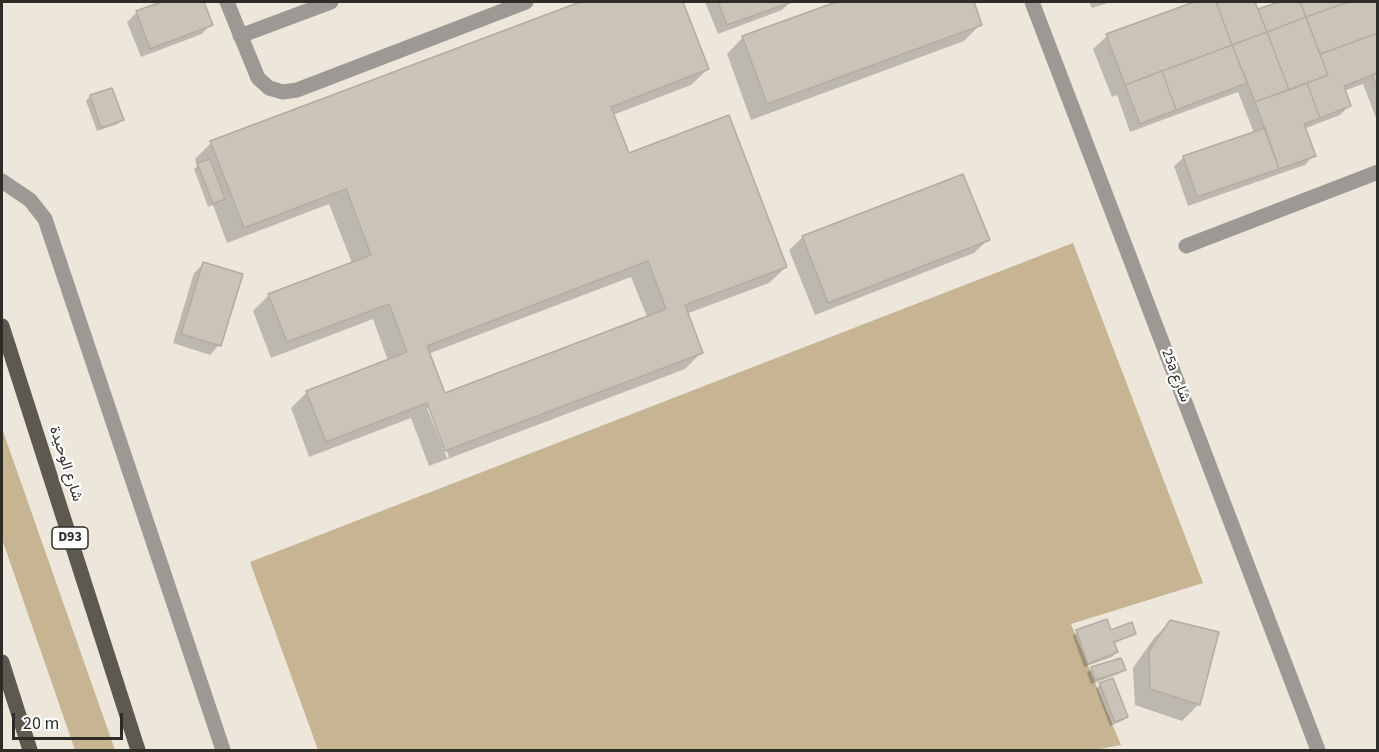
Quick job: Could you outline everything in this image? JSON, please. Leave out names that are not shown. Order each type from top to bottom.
[{"type":"main road","name":"شارع الوحيدة","points":[[2,326],[138,750]]},
{"type":"main road","points":[[2,662],[30,750]]},
{"type":"street","points":[[226,2],[258,78],[269,88],[283,92],[297,90],[526,2]]},
{"type":"street","points":[[240,36],[331,2]]},
{"type":"street","name":"25a شارع","points":[[1032,2],[1318,750]]},
{"type":"street","points":[[1186,246],[1377,172]]},
{"type":"street","points":[[2,181],[30,200],[45,219],[223,750]]},
{"type":"shaded area","points":[[1073,243],[1203,583],[1071,624],[1121,745],[1094,750],[318,750],[250,562]]},
{"type":"shaded area","points":[[2,428],[115,750],[75,750],[2,539]]},
{"type":"building","points":[[161,2],[204,2],[213,25],[150,49],[136,11]]},
{"type":"building","points":[[580,2],[683,2],[709,69],[611,107],[629,153],[729,115],[787,267],[685,305],[703,353],[445,451],[427,403],[326,442],[306,391],[407,352],[389,304],[287,342],[268,294],[371,255],[346,189],[244,228],[210,141]],"holes":[[[648,261],[666,309],[445,393],[427,346]]]},
{"type":"building","points":[[718,2],[792,2],[727,25]]},
{"type":"building","points":[[836,2],[974,2],[982,25],[767,104],[742,36]]},
{"type":"building","points":[[1194,2],[1216,2],[1232,45],[1125,85],[1106,34]]},
{"type":"building","points":[[1216,2],[1255,2],[1267,32],[1232,45]]},
{"type":"building","points":[[1279,2],[1300,2],[1306,17],[1267,32],[1258,9]]},
{"type":"building","points":[[1300,2],[1348,2],[1306,17]]},
{"type":"building","points":[[1348,2],[1378,2],[1378,33],[1320,54],[1306,17]]},
{"type":"building","points":[[1306,17],[1328,75],[1289,90],[1267,32]]},
{"type":"building","points":[[1267,32],[1289,90],[1255,102],[1232,45]]},
{"type":"building","points":[[1378,33],[1378,73],[1344,86],[1351,106],[1320,118],[1307,83],[1328,75],[1320,54]]},
{"type":"building","points":[[1232,45],[1247,83],[1176,110],[1162,71]]},
{"type":"building","points":[[1162,71],[1176,110],[1140,124],[1125,85]]},
{"type":"building","points":[[1378,73],[1378,90],[1372,75]]},
{"type":"building","points":[[1307,83],[1320,118],[1304,124],[1316,156],[1279,169],[1255,102]]},
{"type":"building","points":[[112,88],[124,120],[101,128],[90,95]]},
{"type":"building","points":[[1265,128],[1279,169],[1197,197],[1183,156]]},
{"type":"building","points":[[210,159],[225,199],[213,204],[197,163]]},
{"type":"building","points":[[963,174],[990,240],[828,303],[802,236]]},
{"type":"building","points":[[203,262],[243,274],[221,346],[181,334]]},
{"type":"building","points":[[1107,619],[1111,630],[1132,622],[1136,634],[1114,642],[1118,652],[1088,664],[1076,630]]},
{"type":"building","points":[[1170,620],[1219,632],[1200,705],[1150,689],[1149,651]]},
{"type":"building","points":[[1121,658],[1126,670],[1095,680],[1091,667]]},
{"type":"building","points":[[1113,678],[1128,717],[1115,722],[1099,683]]}]
